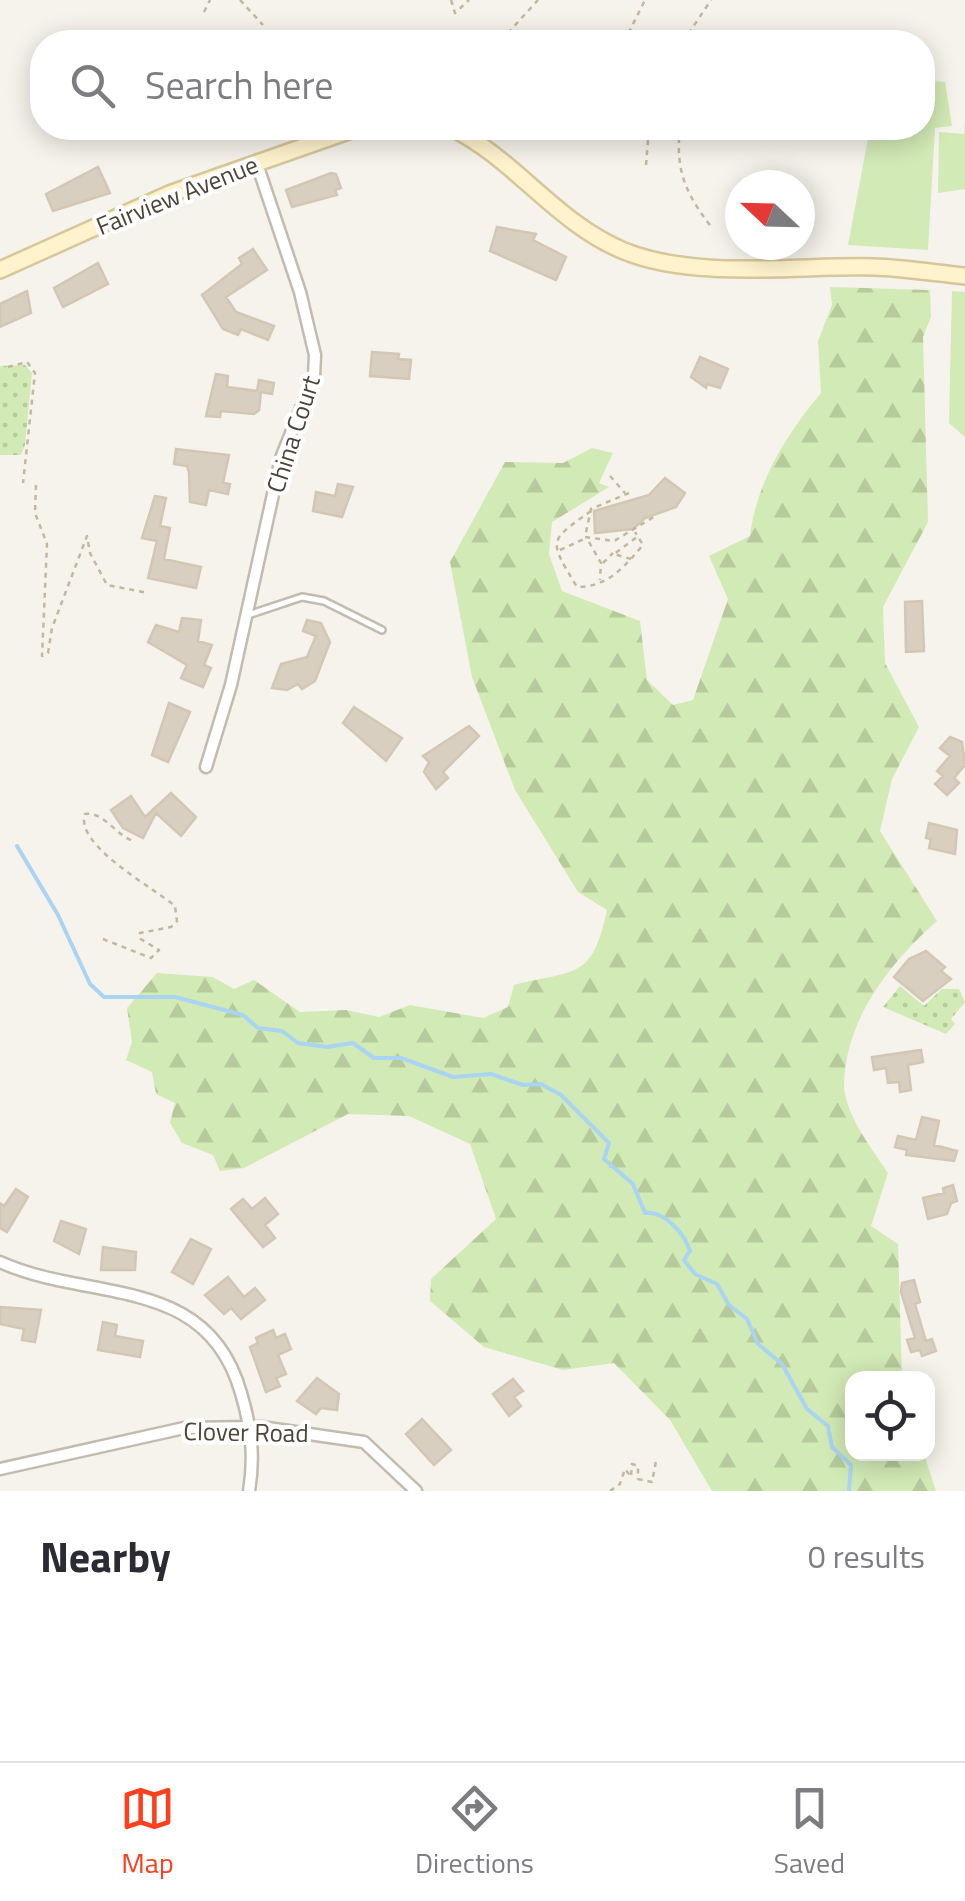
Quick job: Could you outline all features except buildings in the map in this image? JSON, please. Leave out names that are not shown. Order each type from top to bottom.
[{"type":"main road","name":"Fairview Avenue","points":[[0,270],[170,194],[322,140]]},
{"type":"main road","points":[[472,140],[501,158],[581,228],[624,251],[657,261],[758,267],[878,267],[965,276]]},
{"type":"street","name":"China Court","points":[[206,767],[248,614],[281,458],[310,394],[316,355],[256,162]]},
{"type":"street","points":[[0,1262],[32,1276],[176,1307],[199,1322],[237,1378],[251,1428],[254,1462],[249,1491]]},
{"type":"street","name":"Clover Road","points":[[0,1469],[184,1428],[251,1428],[364,1442],[416,1491]]},
{"type":"lane","points":[[248,614],[302,597],[324,601],[382,630]]},
{"type":"path","points":[[204,12],[210,0]]},
{"type":"path","points":[[250,0],[242,2],[263,25]]},
{"type":"path","points":[[451,0],[455,13],[469,0]]},
{"type":"path","points":[[511,30],[538,0]]},
{"type":"path","points":[[630,30],[645,0]]},
{"type":"path","points":[[692,30],[711,0]]},
{"type":"path","points":[[646,165],[648,140]]},
{"type":"path","points":[[679,140],[678,169],[688,198],[712,228]]},
{"type":"path","points":[[8,367],[27,362],[35,373],[23,483]]},
{"type":"path","points":[[610,476],[628,493],[561,530],[558,552],[577,587],[600,582],[632,559],[642,546],[636,534]]},
{"type":"path","points":[[36,485],[35,513],[47,544],[42,656],[48,653],[52,628],[87,536],[90,553],[106,586],[148,593]]},
{"type":"path","points":[[591,511],[587,539],[603,562],[600,582]]},
{"type":"path","points":[[603,562],[658,515]]},
{"type":"path","points":[[558,552],[587,539],[603,537],[614,541],[636,534]]},
{"type":"path","points":[[614,541],[614,554]]},
{"type":"path","points":[[614,554],[632,559]]},
{"type":"path","points":[[103,938],[151,958],[158,950],[139,938],[140,934],[171,927],[177,920],[175,906],[100,848],[85,829],[85,814],[98,815],[121,837],[133,841]]},
{"type":"path","points":[[610,1491],[620,1484],[624,1469],[631,1477],[632,1464],[638,1466],[638,1479],[652,1482],[656,1460]]},
{"type":"green space","points":[[935,81],[945,82],[952,126],[935,128]]},
{"type":"green space","points":[[965,119],[965,189],[938,193],[939,132],[964,134]]},
{"type":"green space","points":[[868,140],[934,140],[928,250],[848,245]]},
{"type":"green space","points":[[830,287],[930,290],[931,317],[923,337],[928,522],[883,607],[885,663],[919,727],[892,779],[880,831],[937,921],[903,954],[874,993],[853,1036],[847,1059],[844,1084],[849,1107],[888,1173],[871,1226],[898,1244],[902,1371],[845,1371],[845,1461],[926,1461],[936,1491],[712,1491],[670,1420],[614,1363],[563,1370],[484,1347],[430,1301],[431,1279],[496,1219],[470,1144],[409,1116],[348,1114],[244,1168],[220,1171],[213,1155],[182,1143],[170,1123],[175,1103],[156,1094],[152,1072],[126,1060],[132,1042],[127,1008],[157,973],[213,977],[234,989],[254,980],[300,1012],[346,1010],[379,1017],[410,1005],[483,1018],[508,1007],[514,985],[567,973],[588,960],[607,910],[578,892],[515,790],[472,677],[450,562],[505,462],[563,463],[592,448],[613,453],[599,483],[609,487],[552,522],[549,554],[562,591],[640,621],[647,680],[673,705],[693,700],[728,599],[709,556],[750,536],[766,478],[796,425],[821,393],[818,341],[832,305]]},
{"type":"green space","points":[[952,291],[965,292],[965,437],[949,423]]},
{"type":"green space","points":[[25,365],[32,373],[25,445],[21,455],[0,455],[0,366]]},
{"type":"green space","points":[[900,986],[924,1006],[942,989],[959,989],[965,1002],[951,1019],[955,1024],[946,1034],[883,1007]]},
{"type":"waterway","points":[[17,846],[58,915],[90,984],[104,997],[175,997],[243,1015],[258,1028],[282,1031],[298,1043],[327,1047],[353,1043],[374,1058],[401,1058],[453,1077],[491,1074],[523,1085],[541,1084],[561,1095],[609,1143],[604,1159],[633,1184],[645,1213],[666,1219],[678,1231],[690,1251],[684,1260],[695,1274],[717,1284],[729,1305],[747,1319],[758,1344],[782,1364],[807,1409],[828,1426],[832,1447],[851,1465],[849,1491]]}]
